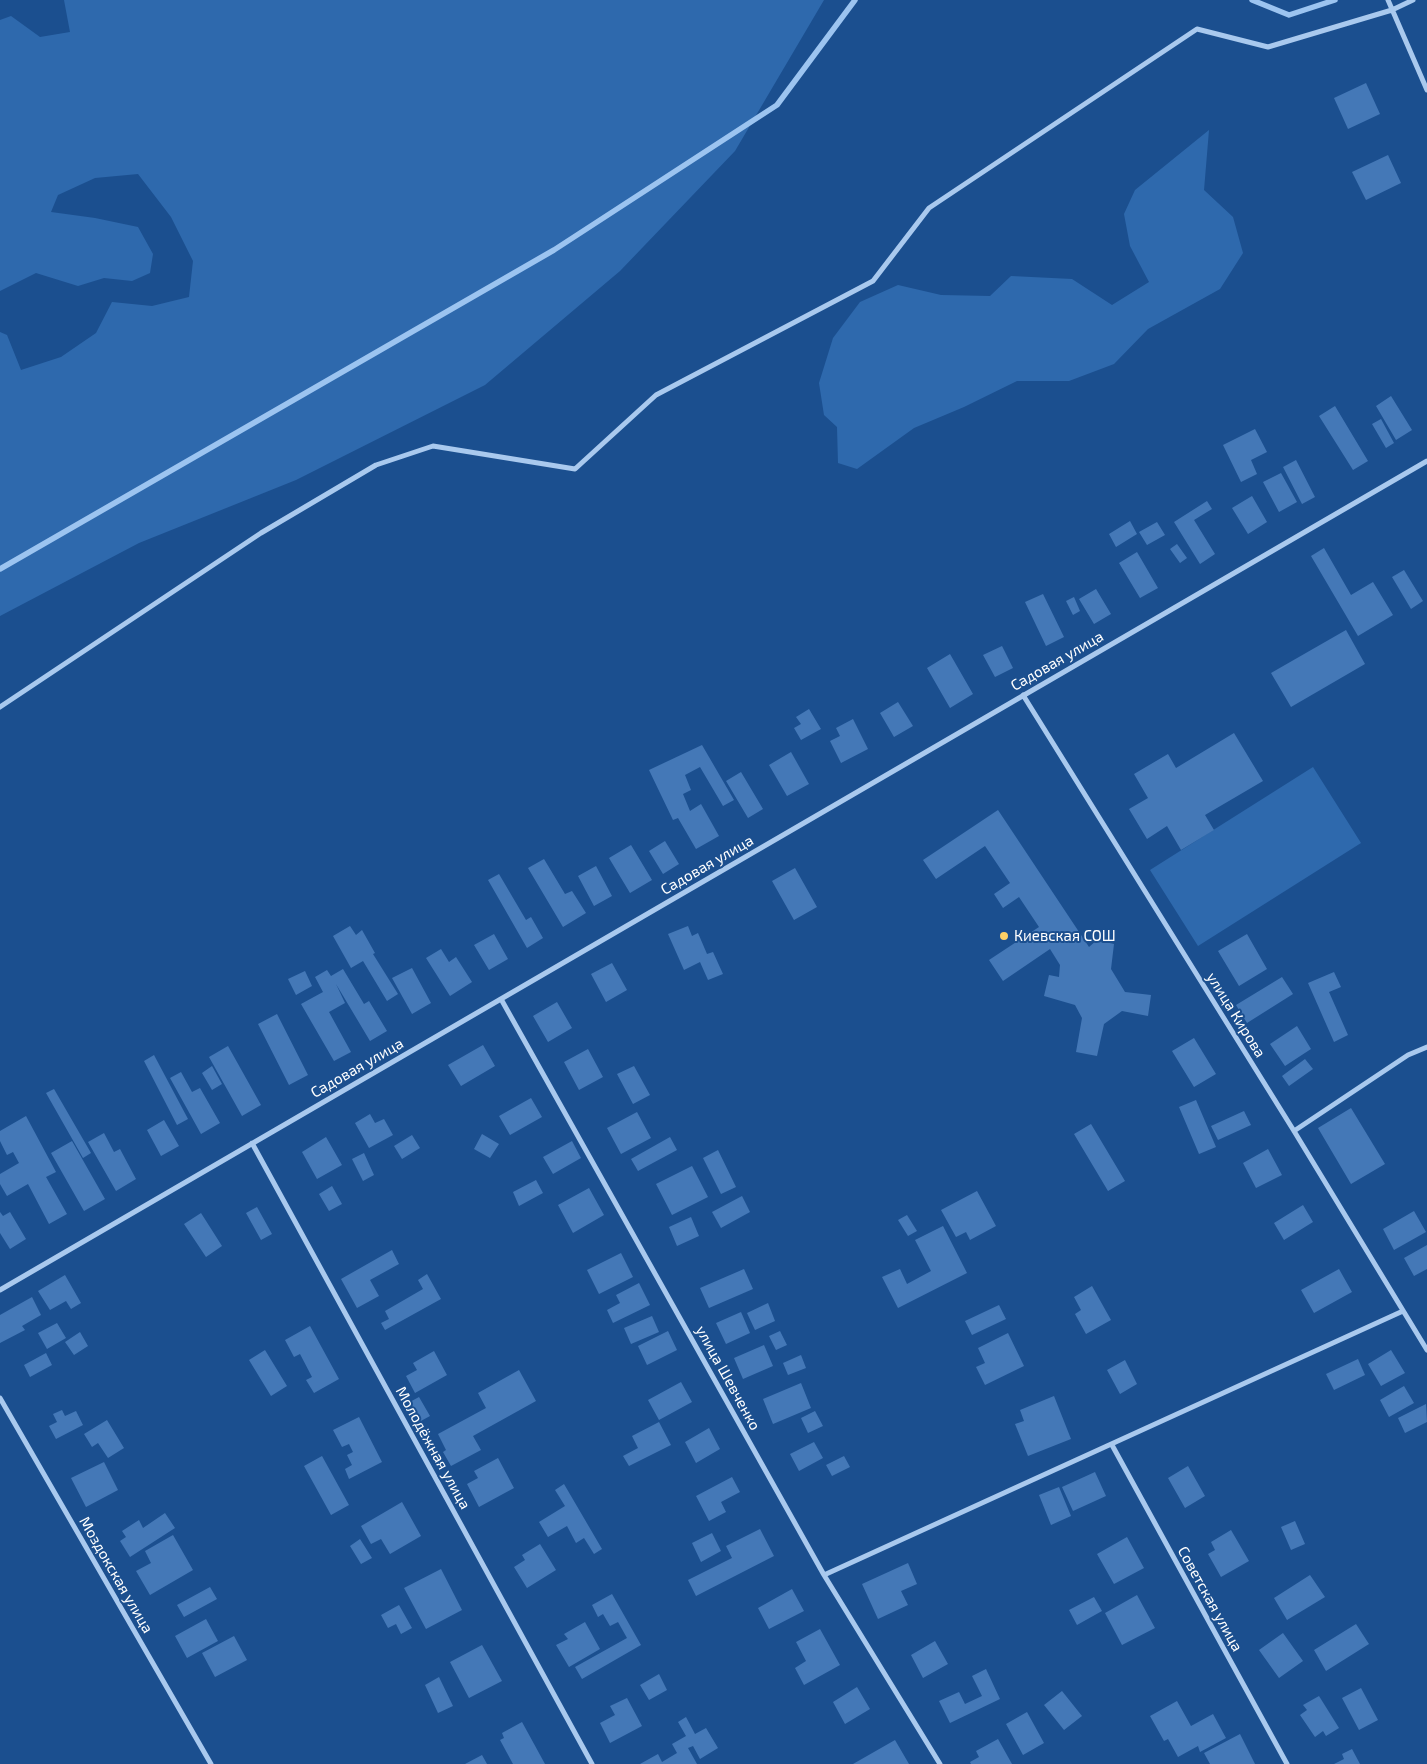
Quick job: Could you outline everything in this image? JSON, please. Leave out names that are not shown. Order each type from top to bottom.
[{"type":"street","points":[[1388,0],[1427,90]]},
{"type":"street","points":[[0,707],[261,533],[376,465],[433,446],[575,469],[656,395],[873,281],[929,208],[1197,29],[1268,47],[1392,10],[1413,0]]},
{"type":"street","name":"Садовая улица","points":[[0,1290],[1427,461]]},
{"type":"street","name":"улица Кирова","points":[[1023,695],[1294,1131],[1427,1350]]},
{"type":"street","name":"улица Шевченко","points":[[501,999],[824,1575],[940,1764]]},
{"type":"street","points":[[1294,1131],[1408,1055],[1427,1047]]},
{"type":"street","name":"Молодёжная улица","points":[[252,1144],[592,1764]]},
{"type":"street","points":[[824,1575],[1403,1311]]},
{"type":"street","name":"Моздокская улица","points":[[0,1398],[211,1764]]},
{"type":"street","name":"Советская улица","points":[[1112,1445],[1287,1764]]},
{"type":"shaded area","points":[[64,0],[824,0],[735,151],[620,271],[485,385],[296,480],[139,543],[0,616],[0,332],[7,335],[21,370],[61,357],[96,333],[112,302],[152,306],[189,297],[193,261],[171,217],[138,174],[95,178],[58,195],[51,212],[95,218],[138,227],[153,254],[150,273],[132,281],[104,278],[78,286],[36,273],[0,291],[0,20],[11,16],[40,37],[70,32]]},
{"type":"shaded area","points":[[1209,130],[1204,190],[1233,217],[1243,253],[1220,289],[1148,329],[1114,364],[1069,381],[1017,381],[964,407],[914,428],[857,469],[838,463],[837,427],[824,415],[819,383],[833,338],[860,302],[898,285],[941,295],[990,296],[1011,276],[1072,279],[1112,305],[1149,282],[1130,246],[1124,214],[1135,190]]},
{"type":"shaded area","points":[[1313,767],[1361,843],[1198,946],[1150,870]]},
{"type":"building","points":[[1366,83],[1380,114],[1348,129],[1334,98]]},
{"type":"building","points":[[1388,155],[1401,183],[1366,200],[1352,172]]},
{"type":"building","points":[[1391,396],[1412,430],[1396,440],[1376,406]]},
{"type":"building","points":[[1335,406],[1368,461],[1353,470],[1319,416]]},
{"type":"building","points":[[1381,419],[1394,443],[1386,448],[1372,424]]},
{"type":"building","points":[[1255,429],[1267,452],[1251,460],[1257,474],[1241,482],[1223,445]]},
{"type":"building","points":[[1296,460],[1315,497],[1302,504],[1283,467]]},
{"type":"building","points":[[1281,473],[1297,502],[1279,512],[1263,482]]},
{"type":"building","points":[[1252,496],[1267,522],[1248,534],[1232,508]]},
{"type":"building","points":[[1207,501],[1212,509],[1194,520],[1215,554],[1200,564],[1174,522]]},
{"type":"building","points":[[1130,521],[1137,534],[1116,547],[1109,534]]},
{"type":"building","points":[[1157,522],[1165,535],[1147,545],[1139,532]]},
{"type":"building","points":[[1177,544],[1187,558],[1180,563],[1170,549]]},
{"type":"building","points":[[1324,548],[1351,595],[1373,582],[1393,615],[1358,636],[1311,556]]},
{"type":"building","points":[[1137,552],[1158,588],[1140,598],[1119,563]]},
{"type":"building","points":[[1404,570],[1423,601],[1411,609],[1392,577]]},
{"type":"building","points":[[1096,589],[1111,614],[1094,624],[1079,599]]},
{"type":"building","points":[[1043,594],[1064,637],[1046,646],[1025,602]]},
{"type":"building","points":[[1074,597],[1080,611],[1073,615],[1066,601]]},
{"type":"building","points":[[1346,630],[1365,664],[1291,707],[1271,673]]},
{"type":"building","points":[[1002,646],[1013,668],[995,677],[983,655]]},
{"type":"building","points":[[950,654],[973,694],[950,708],[927,668]]},
{"type":"building","points":[[898,702],[913,726],[894,737],[880,713]]},
{"type":"building","points":[[809,709],[821,729],[801,740],[794,728],[801,724],[796,717]]},
{"type":"building","points":[[853,719],[868,749],[841,763],[830,741],[840,736],[836,728]]},
{"type":"building","points":[[1234,733],[1263,781],[1205,815],[1214,830],[1181,850],[1167,826],[1147,839],[1129,809],[1148,798],[1134,774],[1168,754],[1176,768]]},
{"type":"building","points":[[702,745],[734,800],[723,806],[700,767],[685,775],[691,790],[683,794],[690,811],[701,804],[719,836],[696,849],[678,818],[673,820],[649,770]]},
{"type":"building","points":[[791,752],[809,784],[787,796],[769,765]]},
{"type":"building","points":[[741,772],[763,809],[748,818],[726,781]]},
{"type":"building","points":[[998,810],[1089,947],[1097,940],[1114,944],[1111,969],[1125,992],[1151,995],[1148,1016],[1122,1011],[1104,1024],[1097,1056],[1076,1052],[1082,1018],[1075,1005],[1044,996],[1049,975],[1059,977],[1060,965],[1050,949],[1003,981],[989,960],[1039,927],[1019,897],[1003,908],[994,894],[1010,883],[985,846],[936,879],[923,860]]},
{"type":"building","points":[[665,841],[679,864],[663,874],[649,851]]},
{"type":"building","points":[[631,845],[652,880],[630,893],[609,858]]},
{"type":"building","points":[[544,859],[565,894],[572,891],[586,913],[563,927],[528,868]]},
{"type":"building","points":[[596,866],[612,896],[594,906],[578,876]]},
{"type":"building","points":[[795,868],[817,907],[794,920],[772,881]]},
{"type":"building","points":[[499,874],[526,920],[531,917],[543,938],[527,948],[488,880]]},
{"type":"building","points":[[350,926],[356,935],[362,930],[375,953],[373,954],[398,994],[387,1001],[363,961],[351,968],[333,936]]},
{"type":"building","points":[[688,926],[692,936],[698,933],[707,954],[713,952],[723,974],[708,980],[700,962],[684,970],[668,934]]},
{"type":"building","points":[[494,934],[508,959],[489,970],[474,945]]},
{"type":"building","points":[[1247,934],[1267,969],[1239,986],[1218,951]]},
{"type":"building","points":[[441,949],[449,962],[456,957],[472,982],[450,996],[426,958]]},
{"type":"building","points":[[612,963],[627,990],[606,1002],[591,974]]},
{"type":"building","points":[[412,968],[431,1003],[412,1014],[392,978]]},
{"type":"building","points":[[343,969],[364,1004],[369,1001],[387,1031],[370,1041],[336,984],[345,1003],[329,1012],[351,1052],[334,1061],[301,1004],[323,992],[315,977],[327,970],[331,976]]},
{"type":"building","points":[[305,971],[312,986],[296,995],[288,979]]},
{"type":"building","points":[[1334,972],[1341,987],[1329,992],[1348,1035],[1334,1042],[1308,983]]},
{"type":"building","points":[[1282,977],[1293,994],[1247,1023],[1236,1005]]},
{"type":"building","points":[[557,1002],[572,1028],[548,1042],[533,1016]]},
{"type":"building","points":[[277,1014],[308,1075],[289,1085],[258,1024]]},
{"type":"building","points":[[1297,1026],[1311,1049],[1285,1066],[1270,1044]]},
{"type":"building","points":[[1194,1038],[1216,1074],[1194,1087],[1172,1051]]},
{"type":"building","points":[[483,1045],[495,1066],[461,1086],[448,1065]]},
{"type":"building","points":[[228,1046],[261,1105],[242,1116],[209,1057]]},
{"type":"building","points":[[588,1049],[603,1077],[579,1090],[564,1062]]},
{"type":"building","points":[[154,1055],[188,1119],[177,1125],[144,1061]]},
{"type":"building","points":[[1305,1059],[1313,1069],[1289,1086],[1282,1076]]},
{"type":"building","points":[[212,1066],[222,1084],[212,1090],[202,1073]]},
{"type":"building","points":[[634,1066],[650,1095],[633,1104],[617,1074]]},
{"type":"building","points":[[181,1072],[192,1092],[200,1088],[220,1123],[201,1134],[170,1078]]},
{"type":"building","points":[[54,1089],[91,1153],[83,1158],[46,1093]]},
{"type":"building","points":[[531,1098],[542,1117],[510,1135],[499,1116]]},
{"type":"building","points":[[1196,1100],[1216,1147],[1199,1154],[1179,1107]]},
{"type":"building","points":[[1351,1108],[1385,1164],[1351,1184],[1318,1128]]},
{"type":"building","points":[[1244,1111],[1251,1125],[1218,1140],[1211,1126]]},
{"type":"building","points":[[637,1112],[651,1138],[621,1154],[607,1128]]},
{"type":"building","points":[[370,1114],[375,1123],[384,1119],[393,1135],[369,1148],[355,1123]]},
{"type":"building","points":[[26,1116],[56,1172],[46,1177],[67,1214],[49,1224],[28,1184],[7,1196],[0,1184],[0,1174],[19,1163],[13,1152],[7,1155],[0,1141],[0,1131]]},
{"type":"building","points":[[164,1120],[179,1146],[161,1156],[147,1130]]},
{"type":"building","points":[[1091,1124],[1125,1181],[1108,1191],[1074,1134]]},
{"type":"building","points":[[104,1133],[114,1152],[120,1149],[136,1179],[116,1191],[88,1142]]},
{"type":"building","points":[[482,1134],[499,1144],[490,1158],[474,1149]]},
{"type":"building","points":[[412,1135],[420,1148],[402,1159],[394,1146]]},
{"type":"building","points":[[326,1137],[342,1165],[317,1179],[302,1152]]},
{"type":"building","points":[[670,1137],[677,1150],[638,1171],[631,1159]]},
{"type":"building","points":[[72,1141],[105,1199],[84,1211],[51,1153]]},
{"type":"building","points":[[572,1141],[581,1158],[553,1174],[543,1157]]},
{"type":"building","points":[[1268,1149],[1282,1175],[1256,1188],[1243,1163]]},
{"type":"building","points":[[718,1150],[736,1187],[721,1194],[703,1158]]},
{"type":"building","points":[[364,1153],[374,1175],[363,1181],[352,1159]]},
{"type":"building","points":[[692,1166],[708,1197],[672,1215],[656,1184]]},
{"type":"building","points":[[536,1180],[543,1193],[519,1206],[513,1192]]},
{"type":"building","points":[[332,1186],[342,1204],[329,1211],[319,1194]]},
{"type":"building","points":[[589,1188],[604,1215],[573,1233],[558,1205]]},
{"type":"building","points":[[977,1191],[996,1226],[970,1240],[966,1232],[956,1237],[941,1210]]},
{"type":"building","points":[[742,1196],[750,1212],[721,1228],[712,1212]]},
{"type":"building","points":[[1303,1205],[1313,1222],[1284,1240],[1274,1223]]},
{"type":"building","points":[[257,1207],[272,1234],[261,1240],[246,1213]]},
{"type":"building","points":[[1414,1211],[1426,1232],[1394,1250],[1383,1229]]},
{"type":"building","points":[[0,1212],[3,1216],[10,1212],[26,1239],[10,1249],[0,1233]]},
{"type":"building","points":[[201,1213],[222,1246],[206,1257],[184,1224]]},
{"type":"building","points":[[907,1215],[917,1231],[908,1236],[898,1220]]},
{"type":"building","points":[[691,1217],[699,1236],[677,1246],[669,1227]]},
{"type":"building","points":[[943,1226],[967,1273],[898,1308],[882,1277],[900,1269],[907,1284],[931,1271],[915,1240]]},
{"type":"building","points":[[1427,1245],[1427,1269],[1414,1276],[1404,1258]]},
{"type":"building","points":[[392,1250],[399,1264],[370,1280],[379,1296],[357,1308],[341,1279]]},
{"type":"building","points":[[621,1253],[633,1277],[599,1294],[587,1270]]},
{"type":"building","points":[[744,1269],[753,1289],[709,1308],[700,1288]]},
{"type":"building","points":[[1339,1269],[1352,1292],[1314,1313],[1301,1290]]},
{"type":"building","points":[[427,1274],[441,1299],[385,1330],[381,1323],[389,1319],[385,1311],[423,1289],[418,1280]]},
{"type":"building","points":[[65,1275],[81,1303],[71,1309],[66,1301],[50,1310],[38,1291]]},
{"type":"building","points":[[639,1283],[650,1305],[613,1323],[607,1310],[620,1303],[616,1295]]},
{"type":"building","points":[[1092,1286],[1111,1320],[1086,1334],[1075,1314],[1081,1310],[1074,1297]]},
{"type":"building","points":[[32,1297],[41,1315],[22,1326],[25,1330],[0,1343],[0,1315]]},
{"type":"building","points":[[768,1303],[775,1321],[755,1330],[747,1313]]},
{"type":"building","points":[[999,1305],[1006,1319],[972,1335],[965,1321]]},
{"type":"building","points":[[741,1312],[750,1333],[726,1344],[716,1323]]},
{"type":"building","points":[[652,1316],[659,1332],[631,1344],[624,1328]]},
{"type":"building","points":[[57,1323],[66,1338],[47,1349],[38,1333]]},
{"type":"building","points":[[310,1326],[339,1379],[314,1393],[306,1380],[312,1377],[300,1354],[294,1357],[285,1340]]},
{"type":"building","points":[[668,1331],[677,1350],[647,1365],[638,1346]]},
{"type":"building","points":[[780,1331],[787,1345],[776,1350],[769,1336]]},
{"type":"building","points":[[80,1332],[88,1346],[74,1355],[65,1342]]},
{"type":"building","points":[[1008,1333],[1024,1366],[985,1385],[976,1367],[985,1363],[978,1348]]},
{"type":"building","points":[[764,1345],[773,1366],[743,1379],[734,1358]]},
{"type":"building","points":[[265,1350],[287,1386],[271,1396],[249,1360]]},
{"type":"building","points":[[1391,1350],[1405,1373],[1381,1386],[1368,1364]]},
{"type":"building","points":[[434,1351],[447,1375],[415,1393],[406,1376],[417,1370],[413,1363]]},
{"type":"building","points":[[46,1353],[52,1365],[30,1377],[24,1365]]},
{"type":"building","points":[[801,1355],[806,1368],[788,1375],[783,1363]]},
{"type":"building","points":[[1358,1359],[1365,1375],[1334,1390],[1326,1374]]},
{"type":"building","points":[[1125,1360],[1137,1384],[1120,1394],[1107,1370]]},
{"type":"building","points":[[519,1370],[536,1401],[473,1436],[481,1450],[451,1466],[443,1452],[446,1450],[438,1434],[486,1408],[478,1393]]},
{"type":"building","points":[[681,1382],[692,1402],[659,1420],[648,1400]]},
{"type":"building","points":[[801,1383],[811,1408],[773,1424],[763,1399]]},
{"type":"building","points":[[1404,1386],[1414,1403],[1389,1417],[1380,1400]]},
{"type":"building","points":[[1054,1396],[1071,1439],[1028,1456],[1015,1424],[1024,1421],[1020,1410]]},
{"type":"building","points":[[419,1397],[430,1416],[419,1422],[408,1403]]},
{"type":"building","points":[[1426,1404],[1427,1422],[1405,1433],[1398,1418]]},
{"type":"building","points":[[62,1410],[65,1416],[76,1411],[83,1425],[56,1439],[49,1426],[57,1422],[53,1414]]},
{"type":"building","points":[[815,1411],[823,1426],[808,1433],[801,1418]]},
{"type":"building","points":[[359,1417],[382,1462],[349,1479],[345,1469],[352,1465],[347,1455],[353,1452],[349,1444],[342,1447],[333,1430]]},
{"type":"building","points":[[107,1420],[124,1448],[108,1458],[98,1443],[92,1447],[84,1434]]},
{"type":"building","points":[[659,1422],[671,1445],[629,1466],[623,1456],[638,1448],[632,1436]]},
{"type":"building","points":[[709,1428],[720,1449],[696,1463],[685,1442]]},
{"type":"building","points":[[814,1442],[823,1458],[799,1471],[790,1454]]},
{"type":"building","points":[[322,1456],[349,1505],[331,1515],[304,1466]]},
{"type":"building","points":[[844,1456],[850,1467],[832,1476],[826,1465]]},
{"type":"building","points":[[498,1458],[514,1488],[479,1507],[467,1484],[478,1478],[474,1471]]},
{"type":"building","points":[[104,1462],[118,1490],[86,1507],[71,1478]]},
{"type":"building","points":[[1188,1466],[1205,1496],[1185,1508],[1168,1478]]},
{"type":"building","points":[[1095,1472],[1106,1496],[1073,1511],[1062,1487]]},
{"type":"building","points":[[732,1477],[740,1492],[721,1502],[726,1512],[709,1521],[696,1496]]},
{"type":"building","points":[[564,1484],[602,1549],[594,1554],[584,1538],[576,1543],[567,1526],[548,1537],[539,1522],[565,1506],[555,1490]]},
{"type":"building","points":[[1059,1487],[1071,1516],[1051,1525],[1039,1495]]},
{"type":"building","points":[[402,1502],[421,1536],[390,1554],[381,1539],[371,1544],[361,1526]]},
{"type":"building","points":[[165,1513],[175,1528],[130,1557],[120,1541],[126,1537],[122,1531],[139,1520],[143,1528]]},
{"type":"building","points":[[1295,1521],[1305,1544],[1291,1550],[1281,1527]]},
{"type":"building","points":[[760,1529],[774,1556],[696,1596],[688,1580],[732,1558],[726,1546]]},
{"type":"building","points":[[1231,1530],[1249,1561],[1221,1577],[1208,1554],[1215,1550],[1211,1542]]},
{"type":"building","points":[[712,1533],[721,1551],[701,1562],[692,1543]]},
{"type":"building","points":[[173,1535],[193,1570],[150,1595],[136,1571],[151,1563],[145,1551]]},
{"type":"building","points":[[1127,1537],[1144,1568],[1114,1584],[1097,1554]]},
{"type":"building","points":[[360,1539],[372,1558],[361,1564],[350,1546]]},
{"type":"building","points":[[540,1544],[556,1570],[527,1588],[514,1567],[525,1560],[522,1555]]},
{"type":"building","points":[[908,1563],[917,1584],[901,1591],[908,1605],[878,1619],[862,1584]]},
{"type":"building","points":[[441,1569],[462,1610],[426,1629],[404,1588]]},
{"type":"building","points":[[1310,1575],[1325,1597],[1287,1620],[1274,1598]]},
{"type":"building","points":[[210,1587],[217,1599],[184,1617],[177,1605]]},
{"type":"building","points":[[792,1589],[804,1611],[769,1629],[758,1608]]},
{"type":"building","points":[[612,1594],[641,1645],[582,1679],[575,1667],[627,1638],[618,1622],[610,1626],[603,1614],[598,1617],[592,1605]]},
{"type":"building","points":[[1137,1595],[1155,1628],[1122,1645],[1105,1613]]},
{"type":"building","points":[[1094,1597],[1102,1611],[1077,1625],[1069,1610]]},
{"type":"building","points":[[399,1605],[412,1628],[401,1634],[396,1624],[388,1628],[381,1615]]},
{"type":"building","points":[[206,1619],[218,1641],[187,1658],[175,1636]]},
{"type":"building","points":[[585,1622],[600,1649],[569,1667],[556,1645],[568,1639],[564,1634]]},
{"type":"building","points":[[1356,1624],[1369,1644],[1326,1671],[1314,1650]]},
{"type":"building","points":[[820,1629],[840,1665],[804,1685],[795,1668],[806,1661],[796,1642]]},
{"type":"building","points":[[1283,1633],[1303,1661],[1279,1678],[1259,1650]]},
{"type":"building","points":[[234,1636],[247,1660],[215,1677],[202,1653]]},
{"type":"building","points":[[935,1641],[948,1664],[923,1678],[911,1655]]},
{"type":"building","points":[[482,1645],[502,1681],[469,1698],[450,1662]]},
{"type":"building","points":[[986,1669],[1000,1699],[950,1723],[939,1701],[959,1692],[965,1704],[982,1696],[972,1676]]},
{"type":"building","points":[[659,1674],[667,1690],[649,1700],[640,1685]]},
{"type":"building","points":[[439,1677],[453,1706],[438,1713],[425,1685]]},
{"type":"building","points":[[857,1687],[870,1709],[845,1724],[833,1702]]},
{"type":"building","points":[[1361,1688],[1378,1720],[1359,1730],[1342,1698]]},
{"type":"building","points":[[1062,1691],[1082,1716],[1064,1730],[1044,1705]]},
{"type":"building","points":[[1319,1696],[1339,1728],[1326,1736],[1323,1731],[1315,1737],[1300,1715],[1307,1710],[1303,1705]]},
{"type":"building","points":[[627,1698],[642,1726],[610,1743],[600,1723],[615,1715],[610,1706]]},
{"type":"building","points":[[1177,1701],[1191,1726],[1213,1714],[1226,1738],[1200,1752],[1198,1746],[1178,1757],[1168,1739],[1164,1741],[1150,1716]]},
{"type":"building","points":[[1027,1712],[1044,1743],[1023,1755],[1006,1724]]},
{"type":"building","points":[[686,1717],[695,1734],[706,1728],[718,1748],[700,1759],[693,1746],[688,1748],[697,1764],[640,1764],[658,1754],[662,1762],[677,1753],[672,1744],[686,1736],[678,1722]]},
{"type":"building","points":[[522,1722],[545,1764],[513,1764],[500,1740],[504,1738],[502,1733]]},
{"type":"building","points":[[1240,1734],[1255,1764],[1210,1764],[1204,1753]]},
{"type":"building","points":[[998,1739],[1012,1764],[971,1764],[970,1762],[979,1757],[976,1751]]},
{"type":"building","points":[[895,1740],[909,1764],[853,1764]]},
{"type":"building","points":[[1352,1749],[1360,1764],[1334,1764],[1344,1759],[1342,1754]]},
{"type":"building","points":[[482,1755],[487,1764],[465,1764]]},
{"type":"waterway","points":[[0,569],[554,250],[777,105],[855,0]]},
{"type":"waterway","points":[[1252,0],[1289,15],[1335,0]]},
{"type":"place","name":"Киевская СОШ","points":[[1004,936]]}]
